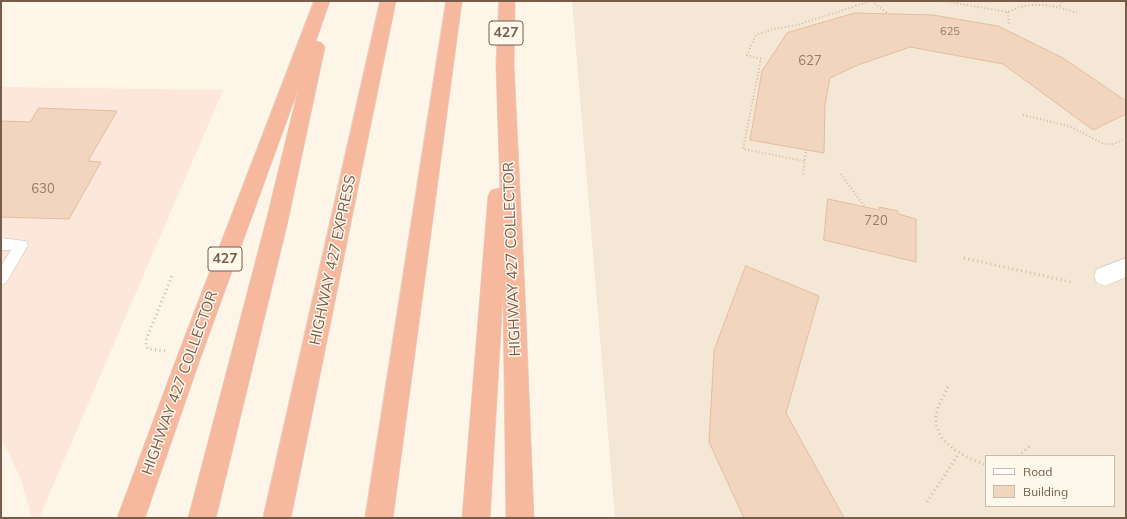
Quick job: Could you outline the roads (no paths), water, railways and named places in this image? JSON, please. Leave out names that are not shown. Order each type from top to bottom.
[{"type":"highway","name":"HIGHWAY 427 COLLECTOR","points":[[130,518],[323,1]]},
{"type":"highway","points":[[202,518],[279,213],[300,123],[323,1]]},
{"type":"highway","name":"HIGHWAY 427 EXPRESS","points":[[277,518],[388,1]]},
{"type":"highway","points":[[379,518],[454,1]]},
{"type":"highway","name":"HIGHWAY 427 COLLECTOR","points":[[507,1],[505,65],[514,294],[520,518]]},
{"type":"highway","points":[[476,518],[496,235],[505,65]]},
{"type":"street","points":[[1105,276],[1126,268]]},
{"type":"lane","points":[[1,244],[21,245],[1,279]]}]
